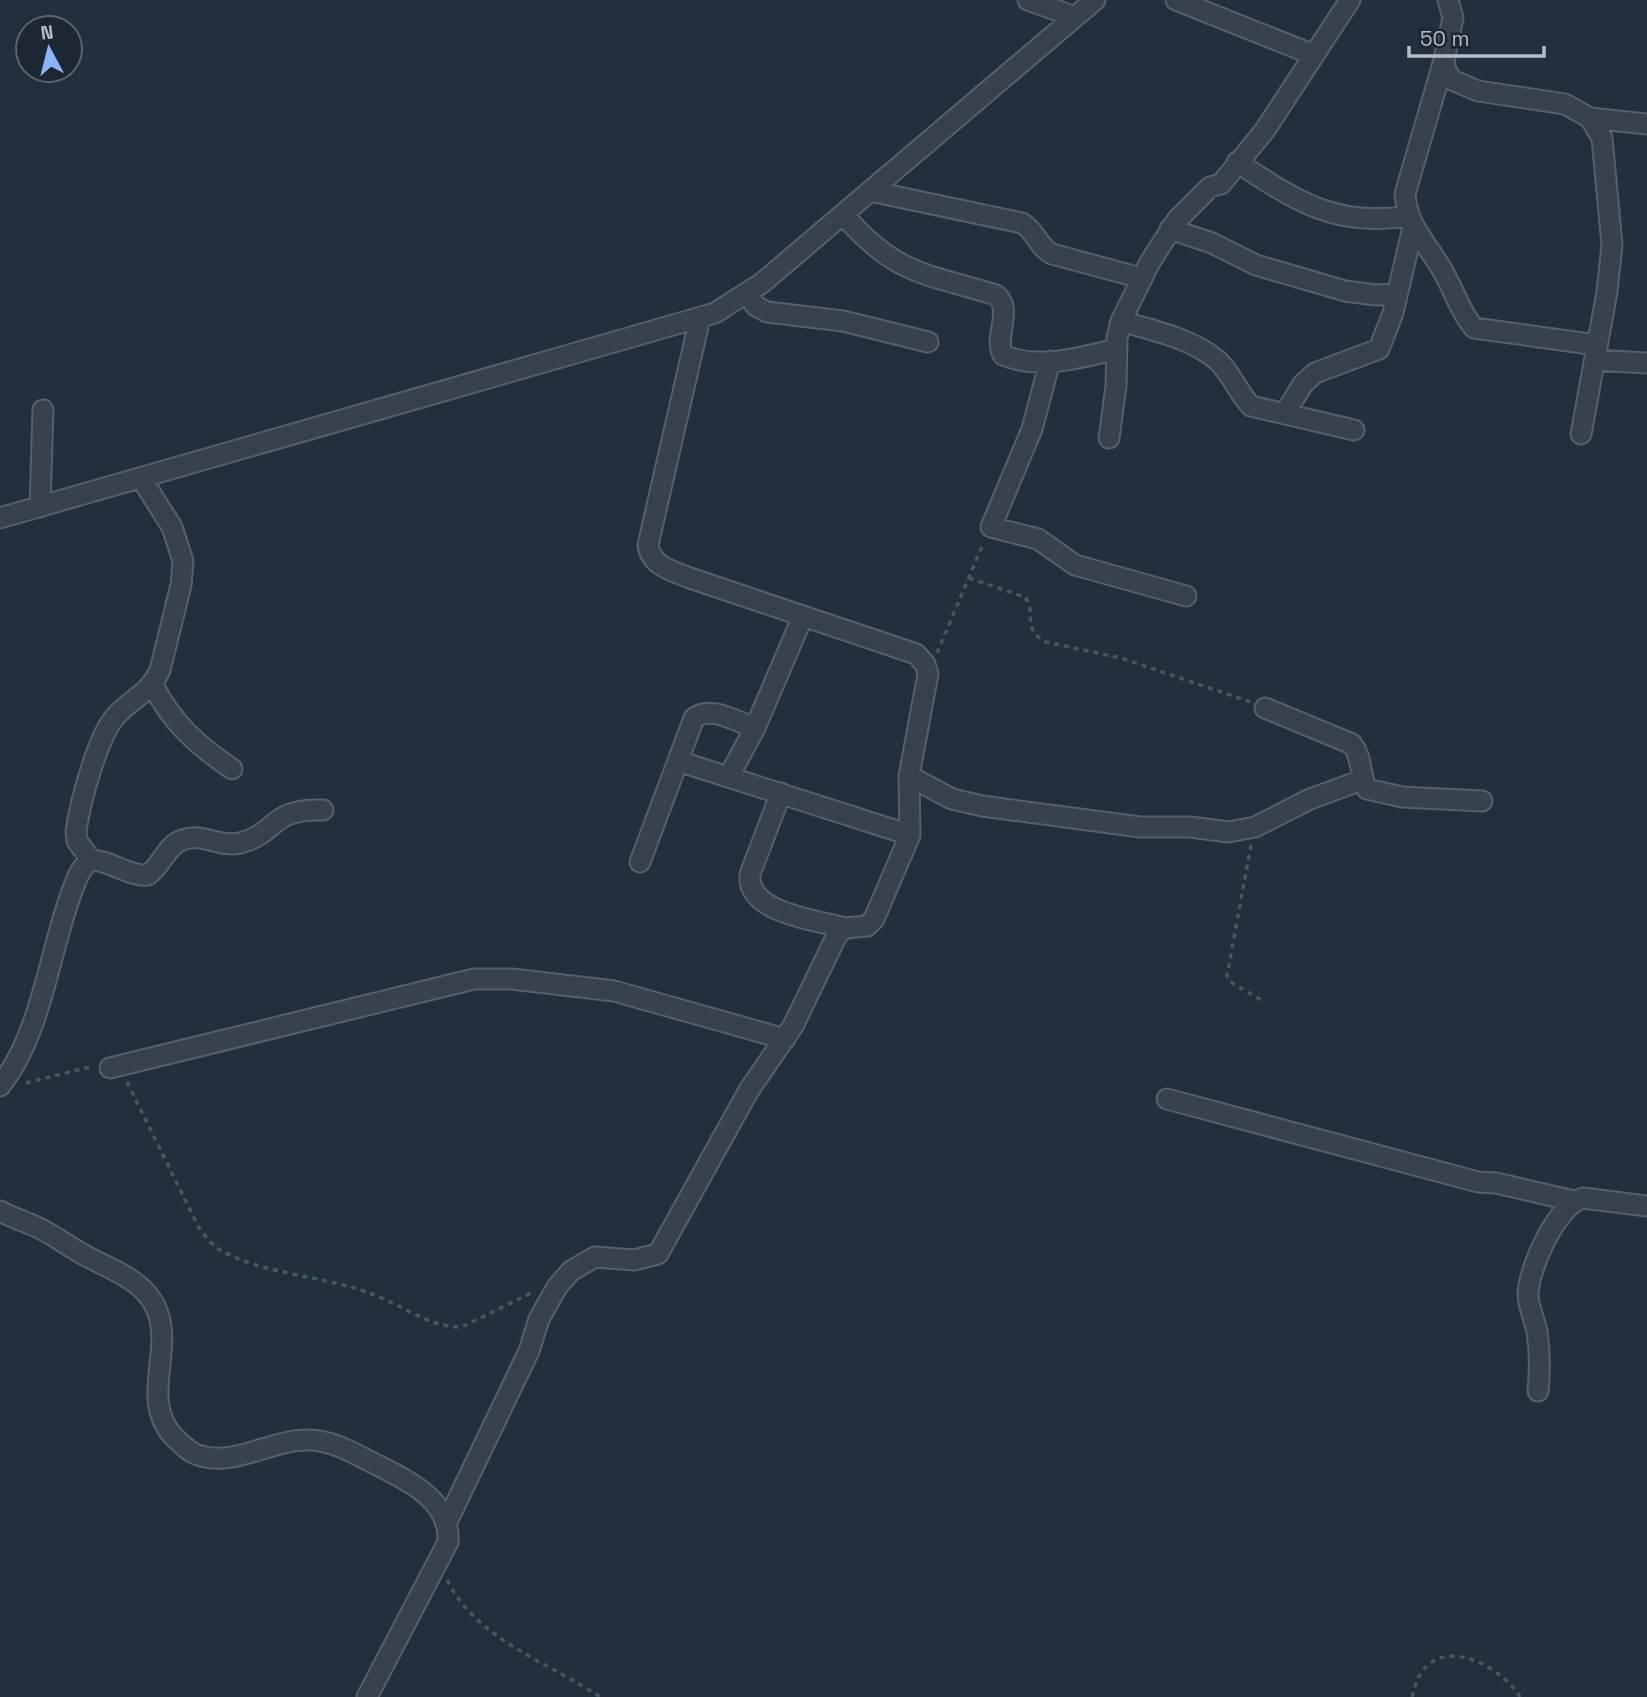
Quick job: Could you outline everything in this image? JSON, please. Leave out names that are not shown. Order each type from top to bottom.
[{"type":"street","points":[[1028,0],[1074,17]]},
{"type":"street","points":[[0,518],[700,318],[747,294],[1095,0]]},
{"type":"street","points":[[1176,0],[1314,55]]},
{"type":"street","points":[[1109,438],[1116,386],[1116,349],[1121,321],[1141,278],[1170,229],[1210,187],[1221,184],[1265,130],[1350,0]]},
{"type":"street","points":[[1285,413],[1303,384],[1315,373],[1379,349],[1397,294],[1410,221],[1405,194],[1444,60],[1453,18],[1448,0]]},
{"type":"street","points":[[1444,60],[1446,71],[1452,80],[1463,87],[1554,101],[1590,118],[1647,124]]},
{"type":"street","points":[[1581,434],[1609,282],[1612,229],[1602,138],[1590,118]]},
{"type":"street","points":[[1237,162],[1299,202],[1323,212],[1366,219],[1410,221]]},
{"type":"street","points":[[870,191],[1022,223],[1034,233],[1044,250],[1052,254],[1141,278]]},
{"type":"street","points":[[843,214],[866,242],[893,262],[911,270],[996,295],[1002,300],[1004,309],[998,339],[1003,355],[1022,360],[1051,362],[1116,349]]},
{"type":"street","points":[[1410,221],[1444,272],[1474,328],[1647,363]]},
{"type":"street","points":[[1170,229],[1212,243],[1256,265],[1345,291],[1376,295],[1397,294]]},
{"type":"street","points":[[747,294],[757,306],[767,312],[843,321],[928,342]]},
{"type":"street","points":[[700,318],[648,545],[650,556],[657,564],[690,578],[916,654],[925,664],[928,674],[909,776],[910,835],[874,919],[867,926],[845,928],[769,907],[754,894],[749,885],[781,793]]},
{"type":"street","points":[[1121,321],[1188,342],[1220,363],[1251,406],[1354,430]]},
{"type":"street","points":[[1051,362],[1032,429],[991,527],[1038,539],[1076,565],[1186,596]]},
{"type":"street","points":[[40,507],[43,410]]},
{"type":"street","points":[[92,862],[77,841],[76,831],[100,742],[118,713],[153,685],[181,585],[183,561],[172,527],[141,478]]},
{"type":"street","points":[[729,776],[755,728],[803,616]]},
{"type":"street","points":[[153,685],[163,705],[183,731],[232,769]]},
{"type":"street","points":[[1265,708],[1352,744],[1359,753],[1362,779],[1367,789],[1379,793],[1482,801]]},
{"type":"street","points":[[640,862],[694,718],[701,713],[713,713],[755,728]]},
{"type":"street","points":[[678,761],[910,835]]},
{"type":"street","points":[[909,776],[952,799],[982,806],[1140,827],[1190,827],[1227,832],[1255,827],[1310,799],[1362,779]]},
{"type":"street","points":[[0,1086],[11,1069],[37,1009],[72,890],[83,868],[92,862],[102,862],[128,874],[148,875],[181,840],[193,837],[237,844],[250,840],[287,813],[302,809],[323,810]]},
{"type":"street","points":[[446,1524],[529,1351],[539,1319],[556,1287],[577,1267],[596,1257],[634,1259],[658,1254],[749,1090],[785,1040],[837,934],[845,928]]},
{"type":"street","points":[[110,1068],[474,979],[512,979],[614,991],[785,1040]]},
{"type":"street","points":[[1167,1099],[1478,1182],[1496,1183],[1574,1200],[1596,1198],[1647,1206]]},
{"type":"street","points":[[1538,1391],[1539,1348],[1529,1302],[1530,1284],[1538,1256],[1557,1222],[1574,1200]]},
{"type":"street","points":[[0,1211],[38,1228],[135,1282],[148,1295],[159,1317],[164,1343],[157,1388],[162,1419],[170,1432],[195,1454],[208,1458],[288,1442],[308,1440],[328,1443],[408,1480],[433,1500],[446,1524],[448,1542],[440,1562],[367,1697]]},
{"type":"path","points":[[928,674],[991,527]]},
{"type":"path","points":[[969,578],[1025,597],[1030,604],[1030,627],[1036,636],[1046,642],[1121,658],[1265,708]]},
{"type":"path","points":[[1255,827],[1227,976],[1232,983],[1261,1000]]},
{"type":"path","points":[[22,1084],[74,1069],[94,1066],[110,1068],[126,1081],[199,1228],[217,1248],[252,1262],[363,1290],[437,1325],[451,1327],[463,1326],[539,1289]]},
{"type":"path","points":[[440,1562],[458,1598],[500,1639],[600,1697]]},
{"type":"path","points":[[1412,1697],[1427,1665],[1452,1657],[1489,1666],[1503,1676],[1520,1697]]}]
